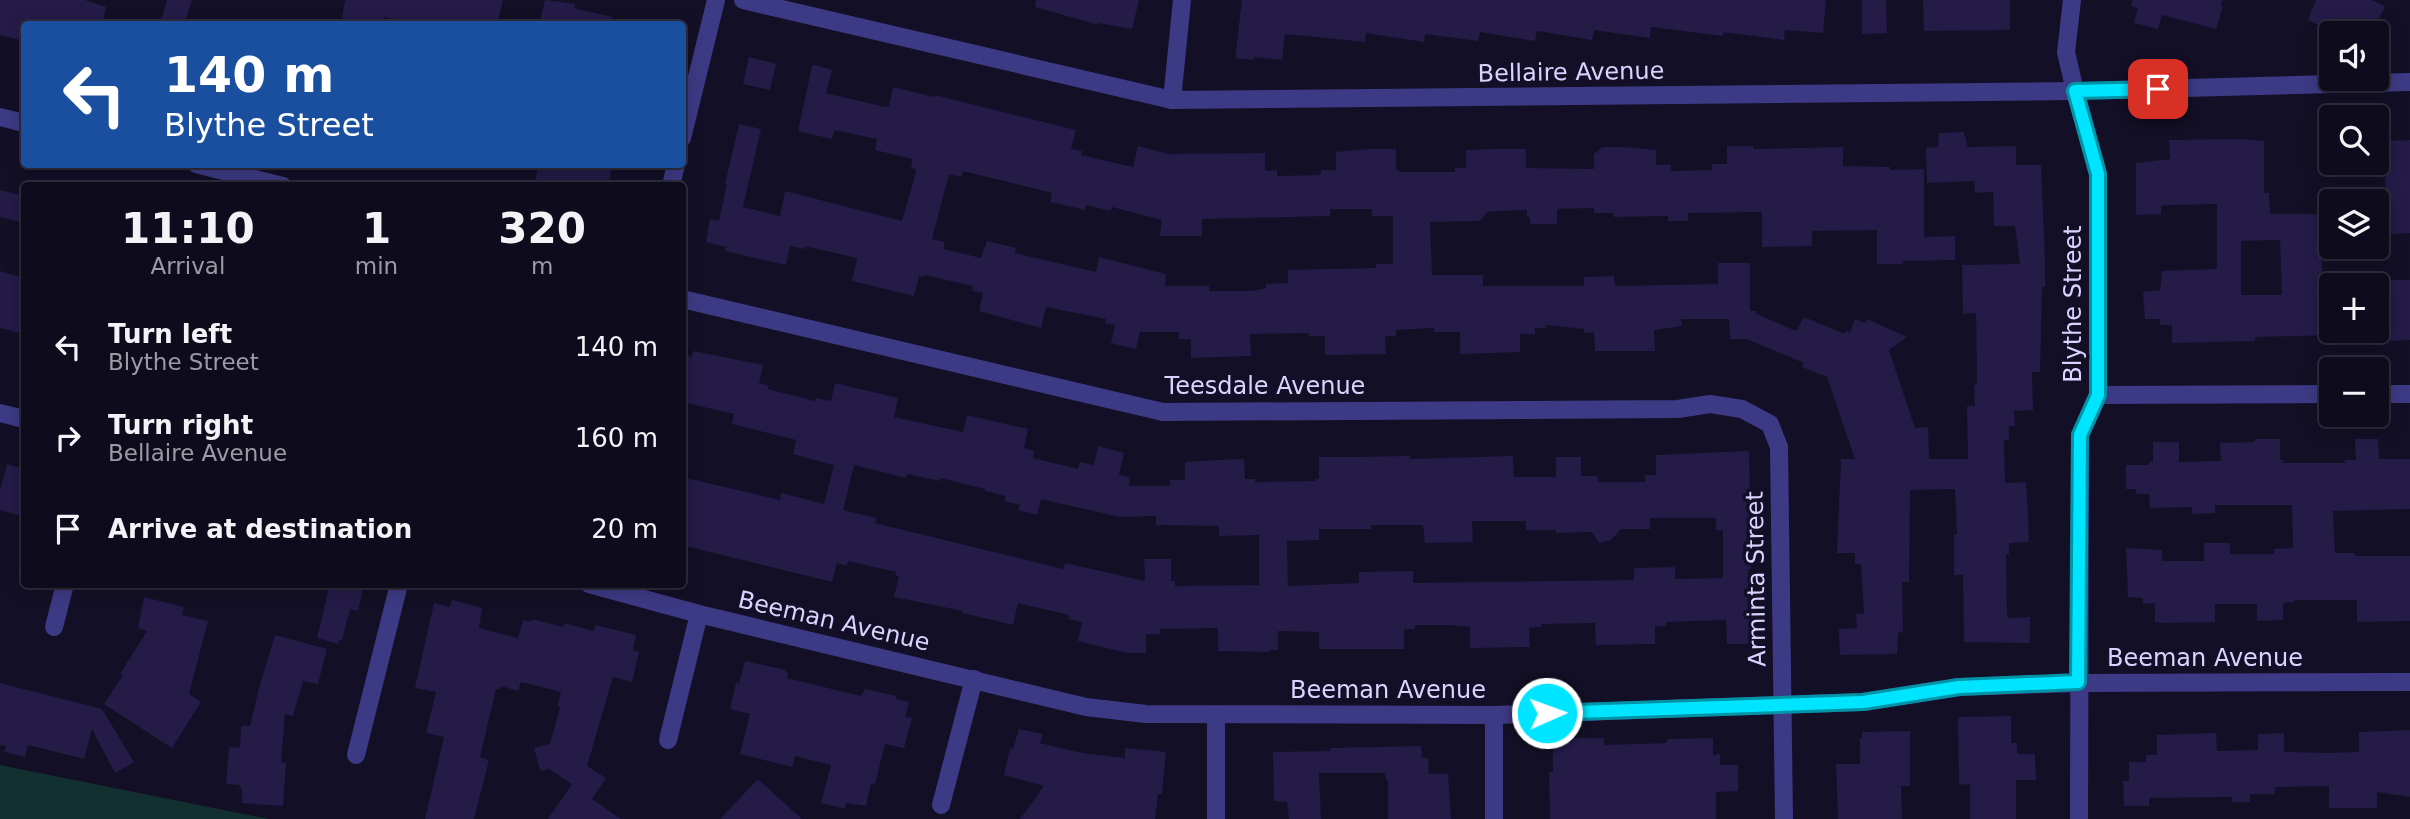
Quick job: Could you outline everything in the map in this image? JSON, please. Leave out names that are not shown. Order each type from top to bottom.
[{"type":"street","points":[[686,122],[716,0]]},
{"type":"street","name":"Bellaire Avenue","points":[[743,0],[1172,100],[2075,91],[2410,82]]},
{"type":"street","points":[[1172,100],[1182,0]]},
{"type":"street","name":"Blythe Street","points":[[2072,0],[2066,52],[2098,174],[2098,395],[2080,435],[2079,819]]},
{"type":"street","points":[[0,117],[21,122]]},
{"type":"street","points":[[212,168],[267,182]]},
{"type":"street","name":"Teesdale Avenue","points":[[686,300],[1163,412],[1678,409],[1710,404],[1742,409],[1770,424]]},
{"type":"street","points":[[2098,395],[2319,394]]},
{"type":"street","points":[[2389,394],[2410,394]]},
{"type":"street","points":[[0,413],[21,418]]},
{"type":"street","name":"Arminta Street","points":[[1770,424],[1779,447],[1784,819]]},
{"type":"street","points":[[54,627],[64,588]]},
{"type":"street","points":[[356,755],[398,588]]},
{"type":"street","name":"Beeman Avenue","points":[[604,588],[698,614],[1086,707],[1146,714],[1494,715],[1863,702],[1959,687],[2078,682],[2410,682]]},
{"type":"street","points":[[668,740],[698,614]]},
{"type":"street","points":[[940,805],[974,679]]},
{"type":"street","points":[[1216,714],[1216,819]]},
{"type":"street","points":[[1494,715],[1494,819]]},
{"type":"green space","points":[[0,765],[269,819],[0,819]]},
{"type":"building","points":[[0,0],[85,0],[106,7],[103,21],[21,21],[21,40],[0,35]]},
{"type":"building","points":[[167,0],[192,0],[185,21],[161,21]]},
{"type":"building","points":[[345,0],[503,0],[498,21],[401,21],[384,17],[383,21],[355,21],[342,18]]},
{"type":"building","points":[[545,0],[575,4],[574,8],[612,17],[611,21],[540,21]]},
{"type":"building","points":[[1036,0],[1139,0],[1132,29],[1099,25],[1035,7]]},
{"type":"building","points":[[1242,0],[1826,0],[1823,33],[1785,30],[1784,40],[1724,32],[1723,36],[1651,27],[1650,38],[1594,30],[1592,40],[1537,31],[1535,41],[1480,32],[1478,41],[1425,34],[1424,42],[1366,33],[1365,42],[1285,34],[1282,60],[1254,57],[1254,60],[1235,58]]},
{"type":"building","points":[[1862,0],[1886,0],[1887,33],[1862,34]]},
{"type":"building","points":[[1923,0],[2010,0],[2010,30],[1924,31]]},
{"type":"building","points":[[2132,0],[2222,0],[2223,6],[2216,29],[2162,15],[2158,29],[2134,23],[2138,8],[2131,6]]},
{"type":"building","points":[[2316,0],[2372,0],[2385,6],[2378,21],[2319,21],[2319,25],[2308,20]]},
{"type":"building","points":[[749,57],[776,64],[770,90],[743,84]]},
{"type":"building","points":[[812,66],[832,70],[826,93],[885,107],[889,106],[893,87],[934,95],[1076,130],[1071,149],[1082,151],[1081,155],[1133,167],[1138,146],[1168,154],[1265,153],[1265,171],[1277,170],[1277,176],[1321,175],[1321,170],[1336,170],[1336,152],[1369,149],[1396,149],[1396,170],[1400,172],[1455,172],[1455,168],[1466,168],[1466,150],[1496,149],[1526,149],[1526,168],[1594,169],[1594,154],[1602,147],[1623,147],[1656,150],[1656,165],[1671,165],[1671,171],[1712,170],[1712,164],[1727,164],[1727,146],[1753,146],[1753,149],[1843,147],[1843,166],[1890,167],[1890,170],[1924,169],[1924,237],[1955,236],[1955,260],[1877,264],[1877,230],[1812,231],[1812,246],[1762,247],[1762,212],[1688,213],[1688,221],[1668,221],[1668,216],[1614,217],[1613,213],[1594,213],[1594,208],[1557,209],[1557,224],[1530,224],[1527,210],[1487,212],[1480,221],[1430,222],[1432,275],[1483,275],[1483,286],[1584,286],[1584,277],[1614,276],[1615,286],[1718,284],[1718,263],[1750,263],[1750,311],[1756,311],[1756,314],[1796,331],[1804,317],[1845,334],[1846,331],[1850,333],[1855,319],[1865,323],[1867,319],[1907,337],[1889,350],[1915,428],[1928,427],[1929,459],[1968,459],[1967,406],[1975,406],[1974,385],[1977,385],[1976,313],[1963,314],[1962,265],[2020,264],[2015,226],[1994,226],[1993,192],[1975,193],[1974,181],[1927,183],[1926,148],[1938,147],[1939,133],[1964,132],[1967,147],[2016,146],[2016,165],[2041,165],[2045,261],[2040,372],[2032,372],[2033,410],[2014,411],[2015,426],[2009,426],[2009,440],[2004,440],[2005,483],[2026,482],[2029,542],[2009,543],[2009,554],[2006,554],[2007,612],[2008,618],[2030,617],[2030,643],[1964,642],[1963,575],[1954,575],[1954,535],[1957,535],[1955,489],[1910,490],[1909,582],[1902,582],[1903,632],[1898,633],[1897,654],[1840,655],[1839,629],[1857,628],[1856,614],[1864,614],[1861,564],[1855,564],[1855,553],[1837,553],[1841,459],[1855,459],[1827,377],[1802,367],[1804,363],[1747,339],[1730,339],[1729,319],[1681,319],[1682,326],[1654,330],[1655,351],[1595,351],[1594,332],[1584,333],[1584,329],[1546,325],[1546,328],[1535,328],[1535,334],[1520,334],[1520,352],[1460,354],[1460,332],[1434,332],[1434,328],[1396,330],[1396,336],[1385,336],[1386,354],[1325,355],[1325,336],[1309,336],[1308,333],[1250,334],[1251,356],[1191,358],[1191,339],[1179,339],[1179,332],[1140,332],[1136,349],[1111,343],[1115,325],[1105,323],[1106,319],[1046,307],[1041,328],[979,311],[983,293],[972,291],[973,286],[919,276],[914,296],[852,281],[857,258],[805,246],[804,249],[790,246],[786,265],[725,251],[726,247],[706,242],[710,219],[719,221],[739,124],[761,129],[743,207],[780,216],[785,191],[902,221],[916,172],[911,168],[913,159],[875,150],[877,139],[835,130],[832,139],[798,131]],"holes":[[[963,171],[1052,193],[1050,202],[1085,210],[1086,205],[1111,211],[1112,207],[1162,220],[1160,236],[1202,236],[1202,219],[1330,216],[1330,209],[1372,209],[1372,216],[1393,216],[1393,264],[1376,264],[1376,268],[1288,270],[1288,283],[1266,284],[1266,288],[1251,291],[1209,291],[1209,286],[1165,286],[1166,274],[1099,257],[1096,272],[1015,253],[1016,248],[987,241],[981,258],[943,249],[945,242],[932,239],[949,174],[962,177]]]},
{"type":"building","points":[[2169,140],[2264,141],[2264,193],[2269,193],[2270,214],[2319,214],[2319,259],[2322,259],[2323,273],[2319,273],[2319,335],[2255,337],[2255,341],[2172,343],[2172,325],[2160,325],[2160,319],[2145,319],[2143,292],[2160,290],[2162,271],[2217,269],[2217,204],[2161,206],[2161,214],[2136,215],[2136,163],[2170,159]],"holes":[[[2280,240],[2282,295],[2241,295],[2241,241]]]},
{"type":"building","points":[[2410,140],[2410,233],[2389,234],[2389,189],[2386,189],[2385,175],[2389,175],[2389,141]]},
{"type":"building","points":[[538,168],[612,168],[609,182],[535,182]]},
{"type":"building","points":[[0,190],[21,195],[21,222],[0,217]]},
{"type":"building","points":[[0,271],[21,277],[21,333],[0,328]]},
{"type":"building","points":[[2389,280],[2410,280],[2410,340],[2389,341]]},
{"type":"building","points":[[693,351],[763,365],[759,383],[769,386],[768,389],[815,401],[816,398],[831,401],[835,383],[898,398],[894,417],[963,432],[967,415],[1028,429],[1024,448],[1034,451],[1033,458],[1078,469],[1080,462],[1094,465],[1098,446],[1124,453],[1119,475],[1130,477],[1129,486],[1170,486],[1170,480],[1185,480],[1185,462],[1244,459],[1245,479],[1255,479],[1255,482],[1315,481],[1319,479],[1319,457],[1410,456],[1410,459],[1513,456],[1514,477],[1556,477],[1556,457],[1581,457],[1581,476],[1597,476],[1598,482],[1645,482],[1645,475],[1656,475],[1656,455],[1749,451],[1751,569],[1748,569],[1752,644],[1727,644],[1726,620],[1667,622],[1666,626],[1655,626],[1655,644],[1596,645],[1595,623],[1541,624],[1541,627],[1529,628],[1530,647],[1470,648],[1470,627],[1450,625],[1415,625],[1415,629],[1404,629],[1404,649],[1319,649],[1319,632],[1278,631],[1278,650],[1269,650],[1270,652],[1218,651],[1218,628],[1160,629],[1160,634],[1146,634],[1146,653],[1127,653],[1078,641],[1082,622],[1068,619],[1069,615],[1018,603],[1013,625],[963,611],[894,597],[899,576],[895,575],[896,572],[848,561],[847,566],[837,563],[832,582],[686,546],[686,478],[780,500],[781,493],[824,504],[834,465],[793,454],[796,440],[732,424],[734,414],[686,403],[686,356],[692,357]],"holes":[[[854,465],[906,478],[907,474],[940,481],[940,478],[985,489],[1006,496],[1004,501],[1020,505],[1018,510],[1037,515],[1041,499],[1119,517],[1156,516],[1156,525],[1219,526],[1219,536],[1259,535],[1259,585],[1175,586],[1175,581],[1171,581],[1171,559],[1144,559],[1145,581],[1065,563],[1063,569],[875,523],[877,518],[843,510]],[[1650,518],[1716,518],[1716,530],[1723,530],[1723,578],[1675,579],[1675,567],[1634,568],[1634,580],[1413,583],[1413,571],[1359,572],[1359,583],[1288,586],[1287,541],[1319,540],[1319,529],[1423,525],[1425,543],[1473,542],[1472,521],[1526,521],[1526,530],[1592,532],[1599,543],[1611,540],[1621,529],[1650,529]]]},
{"type":"building","points":[[2255,439],[2280,439],[2280,460],[2284,460],[2283,463],[2345,463],[2345,460],[2356,460],[2355,439],[2378,439],[2379,459],[2410,459],[2410,509],[2333,511],[2335,553],[2355,553],[2355,556],[2410,556],[2410,621],[2357,622],[2357,600],[2294,600],[2283,603],[2283,620],[2257,621],[2257,604],[2215,604],[2215,622],[2165,623],[2155,622],[2155,603],[2143,604],[2143,598],[2128,597],[2126,548],[2162,550],[2162,561],[2204,561],[2204,543],[2230,543],[2230,554],[2274,554],[2274,549],[2293,548],[2292,505],[2215,505],[2215,513],[2192,514],[2192,507],[2150,508],[2149,494],[2136,494],[2136,489],[2126,489],[2126,465],[2149,465],[2149,462],[2153,462],[2153,442],[2179,442],[2179,462],[2221,461],[2220,443],[2255,442]]},
{"type":"building","points":[[7,464],[21,468],[21,516],[0,510],[0,491]]},
{"type":"building","points":[[329,588],[363,588],[358,611],[350,609],[342,640],[339,640],[338,644],[317,638]]},
{"type":"building","points":[[144,597],[184,607],[182,615],[208,621],[189,694],[201,702],[172,748],[104,704],[147,631],[138,628]]},
{"type":"building","points":[[452,600],[482,608],[479,628],[518,638],[523,620],[531,622],[532,619],[563,627],[564,623],[594,631],[596,625],[636,635],[633,650],[639,652],[632,682],[613,677],[587,766],[606,778],[592,799],[621,819],[548,819],[572,784],[549,769],[540,771],[534,748],[550,744],[560,707],[557,706],[561,692],[521,682],[518,691],[501,686],[500,690],[496,689],[480,757],[489,760],[474,819],[425,819],[444,737],[426,733],[436,692],[415,688],[434,603],[450,607]]},
{"type":"building","points":[[275,635],[327,649],[318,684],[303,681],[293,716],[285,714],[281,762],[286,763],[283,806],[242,803],[240,785],[226,784],[229,747],[240,748],[241,726],[250,726]]},
{"type":"building","points":[[745,661],[786,670],[787,678],[861,696],[865,689],[909,702],[905,717],[912,718],[904,748],[885,744],[875,784],[871,783],[866,806],[846,803],[845,809],[821,803],[831,765],[795,756],[792,767],[740,754],[750,714],[730,709]]},
{"type":"building","points":[[0,683],[102,709],[134,762],[115,773],[92,729],[84,759],[28,745],[25,757],[4,752],[6,746],[0,745]]},
{"type":"building","points":[[2011,716],[2011,743],[2017,743],[2017,754],[2035,754],[2036,780],[2016,780],[2016,819],[1970,819],[1970,784],[1959,785],[1958,717]]},
{"type":"building","points":[[1019,729],[1043,734],[1040,743],[1082,753],[1125,758],[1125,748],[1166,752],[1162,794],[1158,794],[1155,819],[1020,819],[1044,786],[1004,775],[1010,748],[1013,749]]},
{"type":"building","points":[[2410,730],[2410,797],[2377,792],[2377,808],[2329,808],[2329,786],[2275,787],[2275,794],[2250,794],[2250,802],[2232,802],[2232,797],[2149,798],[2149,806],[2124,806],[2123,781],[2129,781],[2129,762],[2146,762],[2146,755],[2157,755],[2157,735],[2216,733],[2217,751],[2258,750],[2258,734],[2284,733],[2284,752],[2328,753],[2359,752],[2359,732]]},
{"type":"building","points":[[1910,731],[1910,786],[1901,786],[1902,819],[1838,819],[1836,764],[1860,764],[1862,732]]},
{"type":"building","points":[[1553,738],[1604,738],[1604,745],[1713,738],[1713,755],[1720,754],[1720,765],[1738,765],[1738,791],[1716,792],[1716,819],[1550,819],[1549,772],[1553,772]]},
{"type":"building","points":[[1421,746],[1422,758],[1428,758],[1429,774],[1448,774],[1451,819],[1388,819],[1388,780],[1385,773],[1319,773],[1321,819],[1289,819],[1287,802],[1274,801],[1273,752]]},
{"type":"building","points":[[758,779],[802,819],[720,819]]},
{"type":"route","points":[[1547,713],[1863,702],[1959,687],[2078,682],[2080,435],[2098,395],[2098,174],[2075,91],[2158,89]]}]
